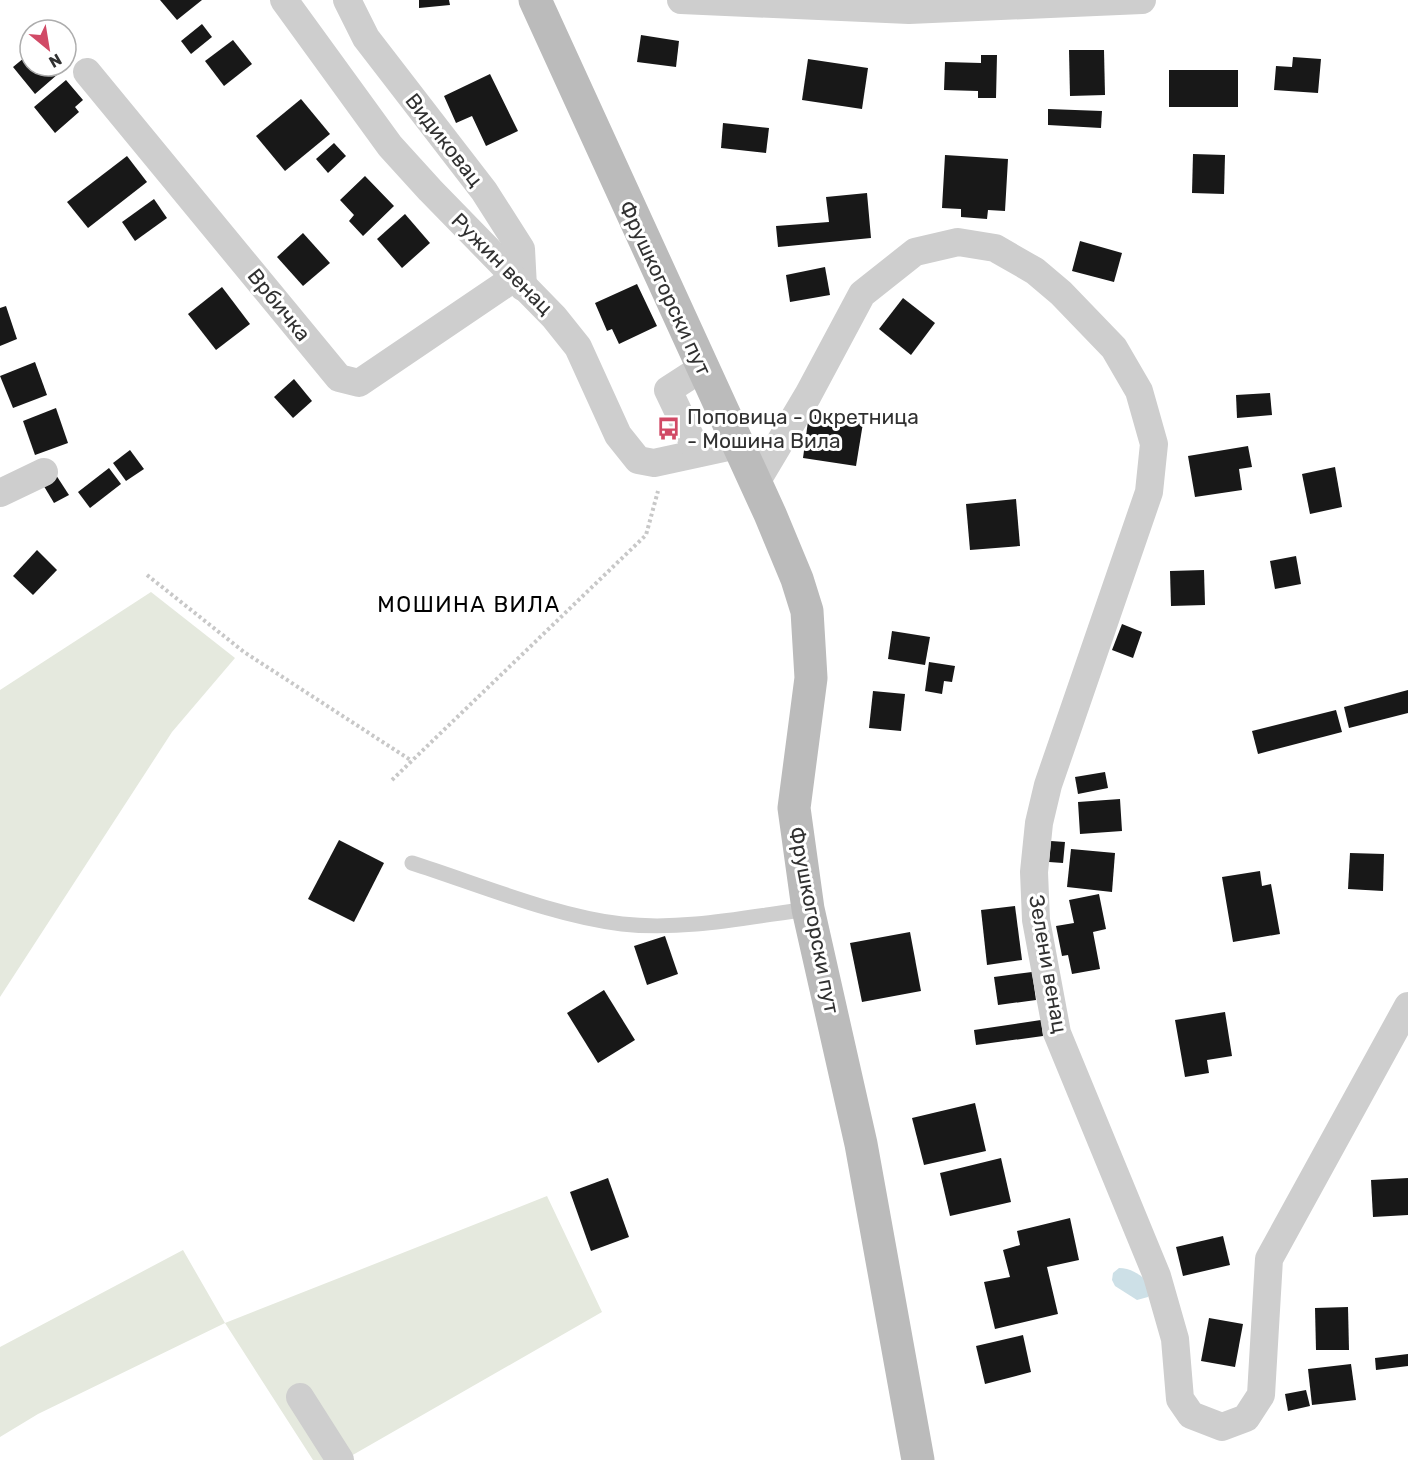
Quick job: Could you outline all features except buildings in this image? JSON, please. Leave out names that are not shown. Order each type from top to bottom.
[{"type":"street","name":"Ружин венац","points":[[284,0],[390,146],[554,317],[578,347],[618,435],[638,460],[654,463],[737,445]]},
{"type":"street","name":"Видиковац","points":[[347,0],[366,38],[484,190],[521,249],[518,282]]},
{"type":"street","name":"Фрушкогорски пут","points":[[536,0],[755,484],[797,579],[807,611],[811,678],[794,808],[808,909],[861,1144],[918,1460]]},
{"type":"street","points":[[681,0],[909,10],[1142,0]]},
{"type":"street","name":"Врбичка","points":[[87,72],[339,378],[359,382],[518,282]]},
{"type":"street","name":"Зелени венац","points":[[755,484],[808,395],[862,294],[915,252],[947,244],[958,242],[995,248],[1035,271],[1062,293],[1114,348],[1139,391],[1154,444],[1149,492],[1048,785],[1039,823],[1034,872],[1036,920],[1057,1032],[1157,1276],[1175,1339],[1180,1399],[1191,1415],[1222,1427],[1246,1418],[1262,1395],[1269,1259],[1408,1006]]},
{"type":"street","points":[[698,453],[668,390],[702,368]]},
{"type":"street","points":[[0,493],[44,472]]},
{"type":"street","points":[[300,1397],[340,1460]]},
{"type":"lane","points":[[412,863],[574,915],[623,924],[688,924],[808,909]]},
{"type":"path","points":[[392,780],[646,535],[666,460]]},
{"type":"path","points":[[147,574],[244,652],[412,761]]},
{"type":"shaded area","points":[[151,592],[235,658],[172,732],[0,997],[0,690]]},
{"type":"shaded area","points":[[547,1196],[602,1312],[344,1460],[313,1460],[225,1323]]},
{"type":"shaded area","points":[[183,1250],[225,1323],[38,1414],[0,1437],[0,1347]]},
{"type":"shaded area","points":[[1119,1268],[1134,1271],[1146,1281],[1152,1289],[1148,1297],[1137,1300],[1115,1286],[1112,1280],[1113,1273]]},
{"type":"place","name":"Поповица - Окретница - Мошина Вила","points":[[669,429]]},
{"type":"district","name":"МОШИНА ВИЛА","points":[[469,604]]}]
